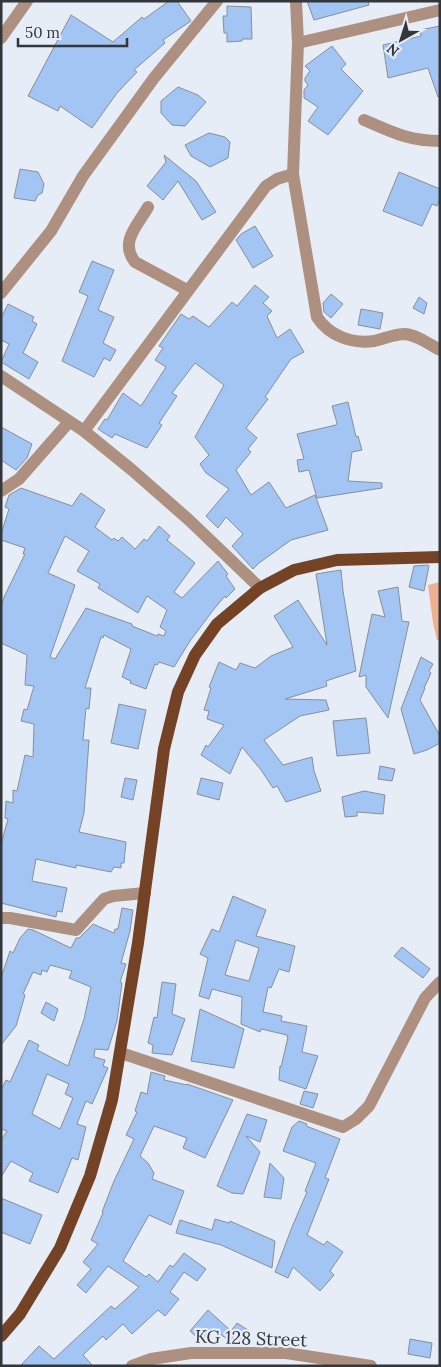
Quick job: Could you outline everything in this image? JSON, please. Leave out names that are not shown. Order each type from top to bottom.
[{"type":"main road","points":[[1,1336],[20,1314],[60,1248],[90,1176],[112,1100],[145,893],[164,749],[178,692],[195,654],[217,624],[260,588],[294,570],[336,560],[440,557]]},
{"type":"street","points":[[1,38],[27,1]]},
{"type":"street","points":[[1,293],[51,231],[83,176],[154,78],[218,1]]},
{"type":"street","points":[[296,1],[298,43],[292,174],[317,317],[322,325],[334,334],[353,340],[373,341],[405,334],[422,340],[440,350]]},
{"type":"street","points":[[298,43],[440,10]]},
{"type":"street","points":[[364,120],[400,136],[421,141],[440,141]]},
{"type":"street","points":[[84,431],[266,186],[277,179],[292,174]]},
{"type":"street","points":[[148,207],[131,236],[128,245],[129,254],[136,262],[187,290]]},
{"type":"street","points":[[1,376],[84,431],[132,470],[182,514],[260,588]]},
{"type":"street","points":[[1,491],[18,479],[69,422]]},
{"type":"street","points":[[1,918],[76,930],[104,899],[114,896],[145,893]]},
{"type":"street","points":[[121,1053],[343,1127],[356,1119],[369,1106],[425,998],[440,982]]},
{"type":"street","name":"KG 128 Street","points":[[132,1366],[151,1359],[191,1353],[286,1353],[371,1366]]},
{"type":"shaded area","points":[[440,582],[440,640],[437,640],[428,585]]},
{"type":"building","points":[[169,1],[177,1],[191,21],[163,40],[165,43],[134,70],[137,72],[117,93],[92,128],[60,106],[58,111],[28,96],[71,15],[113,42],[142,17],[144,19]]},
{"type":"building","points":[[307,1],[368,1],[369,5],[314,20]]},
{"type":"building","points":[[227,6],[251,7],[252,39],[227,42],[227,33],[224,33],[223,16],[227,16]]},
{"type":"building","points":[[440,26],[440,96],[438,97],[428,68],[388,78],[383,45],[421,36],[420,30]]},
{"type":"building","points":[[332,46],[346,64],[341,69],[363,91],[328,135],[308,121],[318,107],[304,98],[304,90],[308,85],[305,78],[310,71],[305,66]]},
{"type":"building","points":[[178,87],[198,95],[206,102],[185,126],[172,125],[161,113],[161,101]]},
{"type":"building","points":[[209,133],[225,137],[230,142],[228,158],[210,167],[191,156],[185,145]]},
{"type":"building","points":[[164,155],[196,181],[216,212],[202,220],[178,181],[163,200],[147,186],[166,162]]},
{"type":"building","points":[[20,169],[38,172],[44,184],[42,193],[38,195],[35,201],[14,198]]},
{"type":"building","points":[[399,172],[440,189],[440,199],[437,206],[432,204],[422,226],[383,211]]},
{"type":"building","points":[[255,226],[273,256],[253,268],[236,240],[241,234]]},
{"type":"building","points":[[92,261],[114,270],[98,310],[114,317],[103,343],[116,350],[110,361],[104,358],[94,377],[62,361],[88,296],[79,292]]},
{"type":"building","points":[[255,285],[269,297],[263,303],[272,311],[267,316],[277,338],[290,329],[304,352],[291,359],[265,397],[268,399],[246,428],[257,438],[248,449],[251,452],[236,470],[251,495],[269,482],[286,508],[315,495],[328,530],[291,540],[253,569],[232,546],[243,534],[226,517],[218,528],[206,516],[229,489],[206,473],[200,464],[209,455],[195,437],[224,385],[195,363],[172,393],[177,396],[159,423],[162,425],[147,448],[115,434],[112,438],[98,429],[105,419],[107,420],[123,393],[141,406],[166,367],[155,360],[163,348],[159,346],[181,314],[189,319],[193,316],[209,327],[232,302],[237,306]]},
{"type":"building","points":[[331,294],[343,304],[331,318],[324,312],[323,303]]},
{"type":"building","points":[[419,297],[427,303],[424,314],[413,308]]},
{"type":"building","points":[[8,304],[34,317],[32,321],[37,324],[23,353],[38,362],[29,379],[1,362],[9,344],[1,340],[1,318]]},
{"type":"building","points":[[361,309],[383,313],[380,329],[358,325]]},
{"type":"building","points":[[348,402],[356,437],[358,436],[362,450],[352,452],[348,481],[382,483],[382,488],[317,498],[309,470],[299,472],[297,460],[304,459],[297,434],[336,425],[332,406]]},
{"type":"building","points":[[1,427],[32,444],[27,458],[16,470],[1,460]]},
{"type":"building","points":[[21,488],[72,506],[81,493],[105,510],[95,527],[112,540],[114,538],[118,541],[122,537],[135,549],[144,539],[147,541],[159,526],[170,536],[167,540],[195,563],[174,592],[182,598],[218,561],[228,574],[226,576],[235,589],[226,598],[225,596],[214,609],[190,641],[174,667],[159,662],[157,665],[155,664],[146,689],[130,683],[131,681],[122,677],[131,649],[104,635],[103,638],[101,637],[85,688],[91,688],[89,709],[86,708],[83,740],[89,740],[84,813],[79,832],[126,842],[124,863],[121,863],[121,868],[114,867],[111,872],[76,865],[76,868],[36,859],[32,881],[67,888],[62,912],[57,911],[56,917],[1,903],[1,844],[8,819],[5,818],[6,801],[13,803],[13,790],[17,791],[25,755],[33,757],[34,724],[21,721],[24,709],[27,710],[34,686],[25,685],[27,655],[1,643],[1,607],[25,554],[23,554],[25,548],[1,540],[9,509],[5,507],[9,495]],"holes":[[[65,536],[89,551],[77,571],[100,584],[98,588],[138,613],[147,596],[167,610],[160,627],[166,631],[164,636],[158,634],[157,636],[132,626],[132,624],[86,608],[55,659],[50,657],[75,585],[48,573]]]},
{"type":"building","points":[[428,565],[424,591],[409,587],[414,566]]},
{"type":"building","points":[[341,570],[356,671],[326,681],[327,686],[285,699],[326,700],[329,710],[300,716],[264,740],[283,765],[312,757],[314,771],[321,791],[286,802],[277,786],[273,788],[242,747],[230,774],[201,755],[206,745],[208,747],[224,725],[207,719],[209,711],[204,710],[211,688],[209,687],[219,662],[236,670],[240,663],[255,668],[271,656],[293,647],[274,616],[298,600],[327,645],[316,574]]},
{"type":"building","points":[[398,587],[402,621],[409,622],[388,718],[366,687],[366,675],[359,677],[372,614],[385,617],[378,591]]},
{"type":"building","points":[[421,657],[433,664],[420,700],[440,736],[440,743],[414,754],[401,709]]},
{"type":"building","points":[[119,704],[146,710],[138,749],[111,743]]},
{"type":"building","points":[[366,718],[370,753],[337,756],[333,721]]},
{"type":"building","points":[[380,766],[395,769],[392,781],[378,779]]},
{"type":"building","points":[[125,778],[137,780],[133,800],[121,797]]},
{"type":"building","points":[[201,778],[223,783],[219,800],[197,794]]},
{"type":"building","points":[[364,791],[385,795],[383,814],[357,812],[357,816],[345,817],[342,797]]},
{"type":"building","points":[[233,896],[266,910],[256,936],[295,946],[289,972],[279,969],[271,988],[268,987],[263,1012],[282,1016],[281,1021],[307,1026],[302,1052],[318,1056],[306,1089],[279,1080],[287,1035],[261,1029],[260,1032],[241,1024],[242,997],[212,989],[209,999],[199,996],[208,958],[200,954],[212,929],[219,932]],"holes":[[[236,940],[259,948],[249,981],[225,975]]]},
{"type":"building","points":[[122,908],[133,910],[130,931],[121,963],[126,964],[120,982],[122,983],[117,1021],[108,1050],[95,1049],[94,1057],[105,1060],[103,1066],[108,1068],[92,1104],[86,1101],[77,1124],[86,1127],[78,1160],[72,1158],[58,1193],[29,1181],[33,1173],[11,1161],[1,1177],[1,1140],[7,1131],[1,1129],[1,1090],[6,1080],[10,1082],[29,1040],[39,1045],[37,1050],[68,1066],[84,1019],[91,987],[69,978],[72,971],[50,965],[47,972],[42,970],[41,975],[33,972],[23,994],[25,995],[16,1026],[1,1045],[1,978],[10,951],[13,953],[20,938],[28,929],[71,948],[76,938],[79,938],[93,924],[114,933],[115,929],[118,929]],"holes":[[[47,1074],[69,1084],[65,1094],[73,1098],[60,1129],[32,1114]]]},
{"type":"building","points":[[402,947],[430,969],[423,978],[394,956]]},
{"type":"building","points":[[162,982],[176,984],[172,1014],[185,1019],[172,1055],[152,1053],[153,1045],[148,1043],[154,1017],[157,1018]]},
{"type":"building","points":[[46,1002],[58,1009],[54,1021],[41,1013]]},
{"type":"building","points":[[200,1009],[244,1029],[234,1068],[191,1061]]},
{"type":"building","points":[[151,1072],[165,1076],[164,1080],[187,1084],[233,1100],[205,1158],[183,1148],[187,1138],[154,1126],[140,1156],[148,1163],[154,1173],[152,1179],[184,1191],[171,1225],[149,1215],[123,1261],[146,1277],[149,1274],[158,1282],[170,1265],[173,1267],[184,1253],[206,1269],[197,1281],[184,1272],[170,1292],[179,1299],[165,1316],[158,1310],[132,1334],[123,1324],[106,1340],[103,1336],[83,1355],[93,1366],[20,1366],[39,1346],[54,1359],[111,1306],[115,1309],[139,1287],[108,1266],[86,1293],[77,1285],[91,1269],[83,1262],[98,1244],[91,1240],[114,1181],[134,1139],[126,1135],[137,1112],[135,1111],[141,1092],[147,1094]]},
{"type":"building","points":[[304,1091],[318,1094],[313,1108],[300,1104]]},
{"type":"building","points":[[247,1114],[267,1120],[260,1142],[246,1136],[260,1152],[243,1194],[232,1193],[217,1186]]},
{"type":"building","points":[[299,1121],[307,1124],[306,1126],[340,1139],[325,1178],[329,1179],[307,1235],[324,1245],[327,1241],[343,1252],[330,1271],[334,1275],[320,1291],[293,1267],[288,1278],[275,1272],[307,1192],[305,1191],[316,1163],[283,1151],[292,1127]]},
{"type":"building","points":[[270,1163],[284,1178],[281,1199],[264,1197]]},
{"type":"building","points":[[1,1198],[42,1215],[30,1244],[1,1232]]},
{"type":"building","points":[[215,1219],[229,1223],[230,1221],[275,1241],[272,1268],[221,1245],[176,1233],[180,1220],[212,1230]]},
{"type":"building","points":[[208,1310],[231,1331],[237,1323],[251,1332],[242,1345],[236,1345],[214,1330],[203,1343],[190,1331]]},
{"type":"building","points":[[410,1339],[432,1343],[430,1358],[408,1354]]}]
